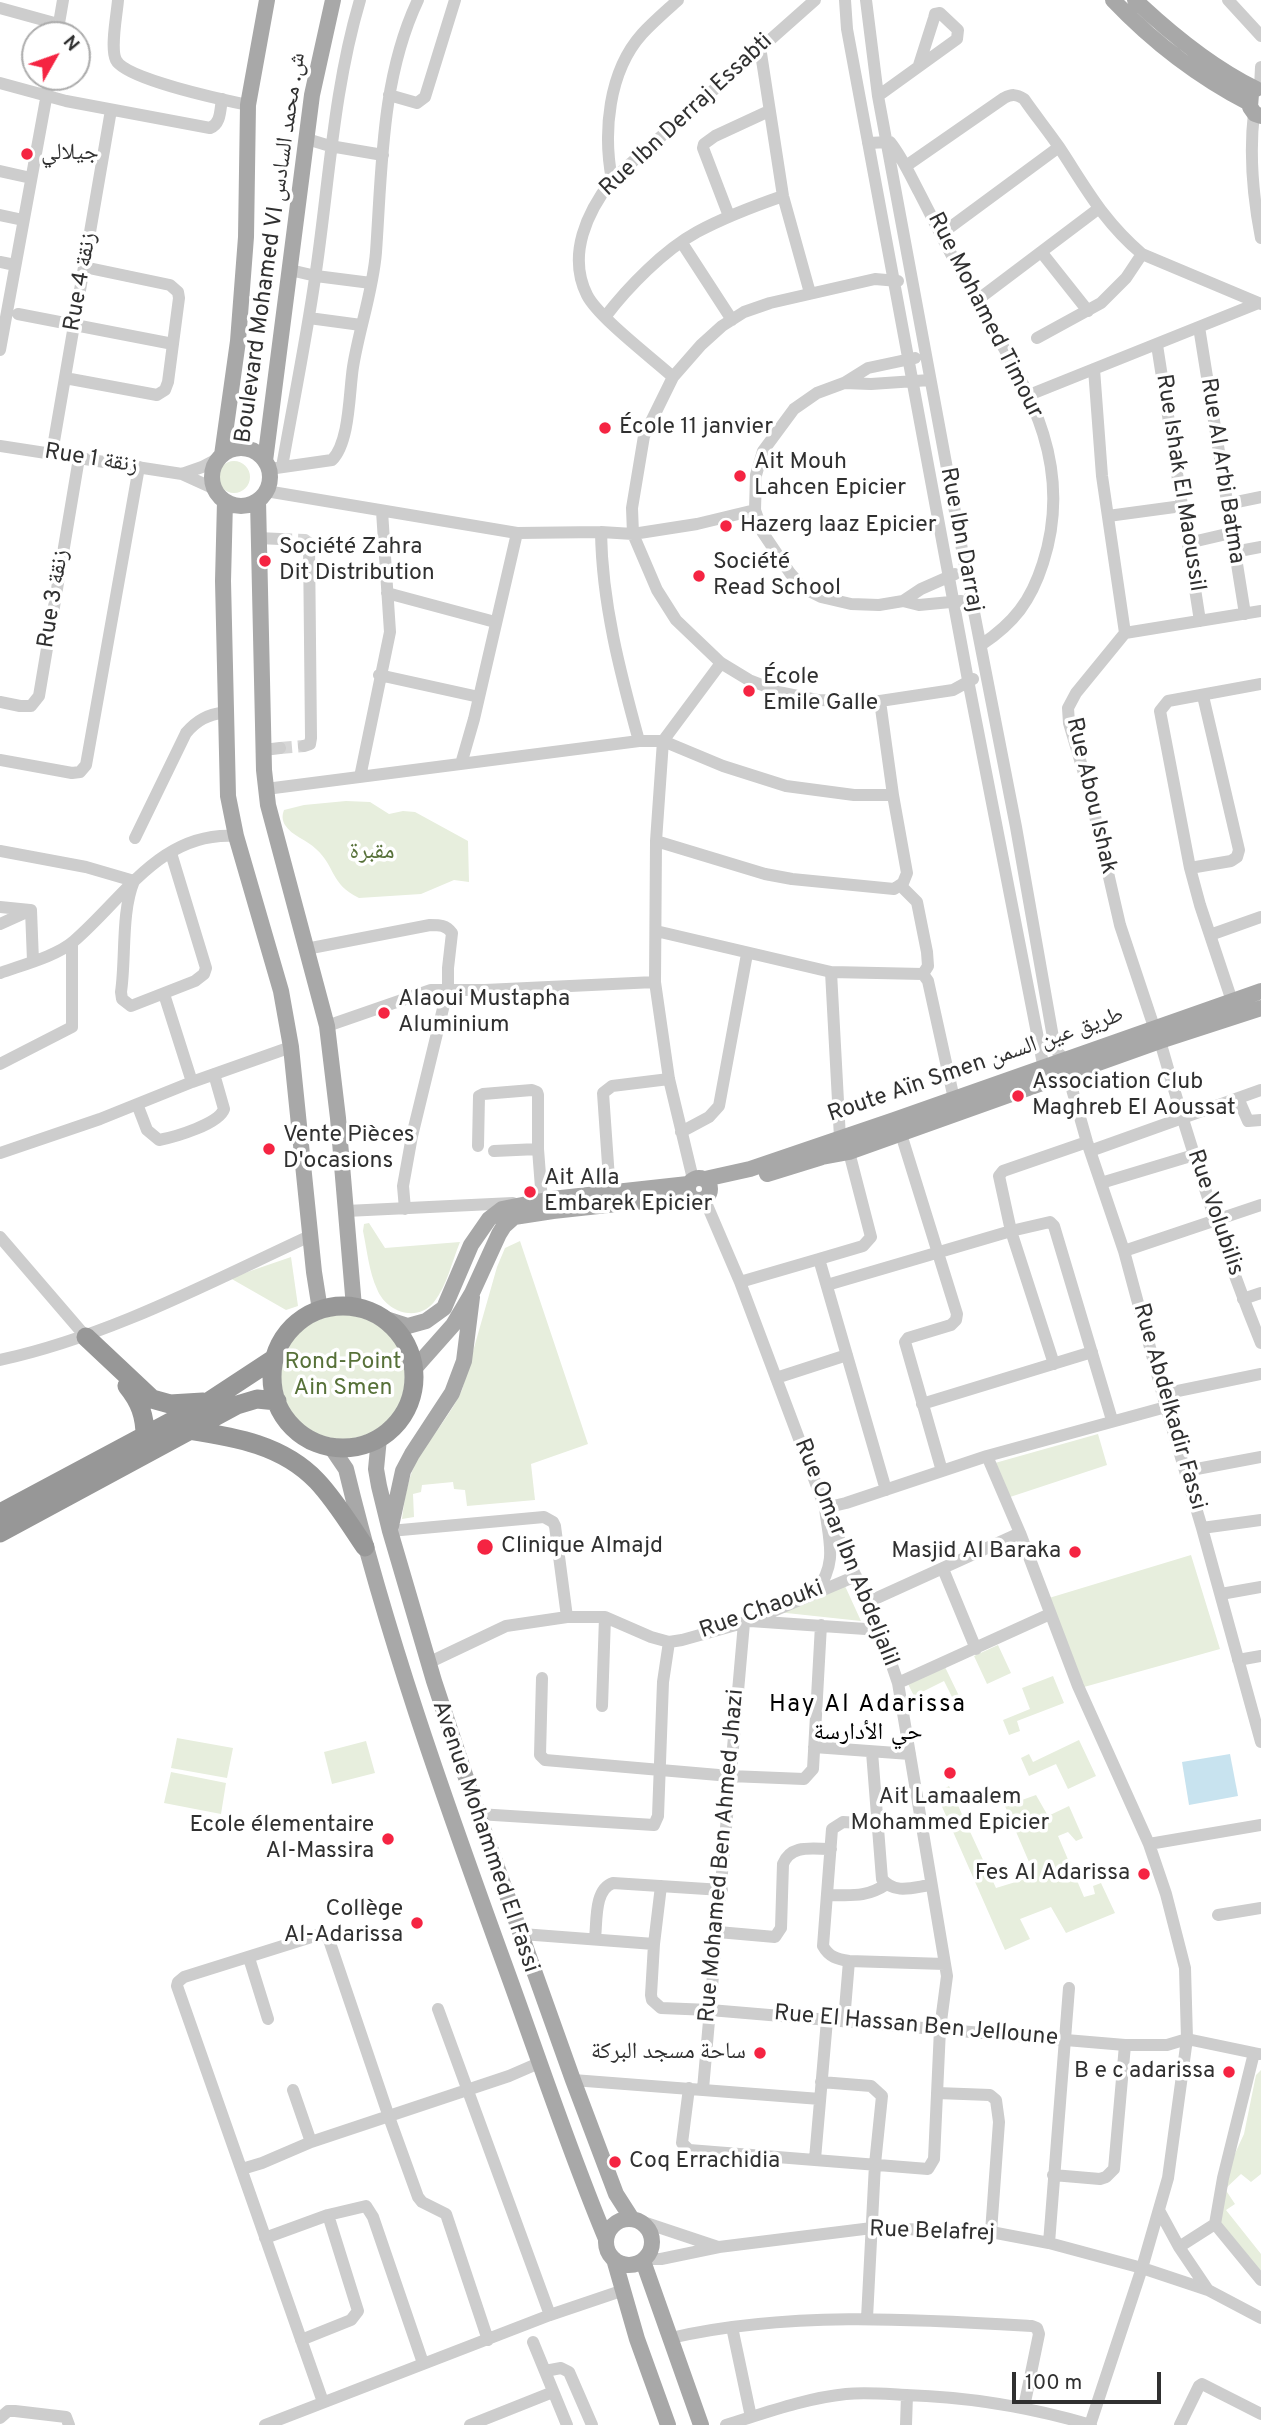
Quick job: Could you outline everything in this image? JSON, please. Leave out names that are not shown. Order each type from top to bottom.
[{"type":"highway","points":[[354,1307],[380,1317],[391,1325],[409,1350],[414,1369],[413,1388],[407,1409],[394,1427],[379,1438],[358,1447],[331,1447],[312,1441],[286,1419],[277,1401],[273,1381],[275,1358],[283,1340],[294,1326],[320,1310],[354,1307]]},
{"type":"highway","points":[[86,1337],[152,1399],[170,1404],[208,1402]]},
{"type":"highway","points":[[86,1337],[137,1399],[145,1419],[145,1436]]},
{"type":"highway","points":[[0,1513],[208,1402],[275,1358]]},
{"type":"highway","points":[[0,1533],[246,1401],[277,1401]]},
{"type":"highway","points":[[189,1430],[232,1436],[261,1444],[292,1460],[317,1480],[365,1546]]},
{"type":"main road","points":[[267,0],[248,105],[246,237],[238,341],[221,456],[212,474],[220,495],[228,796],[236,836],[281,991],[292,1047],[320,1310]]},
{"type":"main road","name":"Boulevard Mohamed VI ش. محمد السادس","points":[[272,465],[290,270],[312,95],[333,0]]},
{"type":"main road","points":[[1113,0],[1177,56],[1208,79],[1257,99]]},
{"type":"main road","points":[[1135,0],[1156,20],[1257,99]]},
{"type":"main road","points":[[221,456],[235,448],[245,448],[254,451],[272,465],[270,482],[262,496],[258,538],[272,749],[266,789],[327,1026],[354,1307]]},
{"type":"main road","points":[[220,495],[244,506],[262,496]]},
{"type":"main road","name":"Route Aïn Smen طريق عين السمن","points":[[844,1145],[901,1134],[1261,991]]},
{"type":"main road","name":"Route Aïn Smen طريق عين السمن","points":[[1157,1034],[1261,1008]]},
{"type":"main road","name":"Route Aïn Smen طريق عين السمن","points":[[699,1188],[757,1177],[822,1157],[844,1145],[954,1099],[1044,1069],[1068,1068]]},
{"type":"main road","points":[[380,1317],[408,1326],[433,1317],[444,1308],[471,1245],[489,1219],[502,1209],[610,1193],[699,1188]]},
{"type":"main road","points":[[414,1369],[453,1325],[472,1293],[499,1234],[514,1217],[699,1188]]},
{"type":"main road","points":[[390,1531],[403,1471],[452,1393],[464,1361],[472,1293]]},
{"type":"main road","name":"Avenue Mohammed El Fassi","points":[[379,1438],[377,1475],[390,1531],[428,1663],[478,1814],[616,2194],[636,2220],[646,2226],[652,2239],[650,2253],[644,2260],[701,2425]]},
{"type":"main road","name":"Avenue Mohammed El Fassi","points":[[331,1447],[346,1469],[391,1638],[425,1744],[538,2063],[609,2253],[614,2259],[621,2291],[668,2425]]},
{"type":"main road","points":[[606,2239],[615,2224],[623,2220],[636,2220]]},
{"type":"main road","points":[[614,2259],[628,2265],[644,2260]]},
{"type":"street","points":[[59,21],[64,0]]},
{"type":"street","points":[[118,0],[114,51],[116,60],[123,68],[148,79],[248,105]]},
{"type":"street","points":[[360,0],[344,63],[330,146],[309,318],[272,465],[332,460],[340,451],[361,325],[371,284],[389,95],[398,47],[417,0]]},
{"type":"street","points":[[389,95],[417,103],[425,97],[455,0]]},
{"type":"street","points":[[612,180],[607,156],[608,128],[619,72],[630,49],[642,34],[678,0]]},
{"type":"street","name":"Rue Ibn Derraj Essabti","points":[[673,377],[606,317],[587,296],[581,279],[580,249],[586,220],[612,180],[815,0]]},
{"type":"street","name":"Rue Ibn Darraj","points":[[845,0],[847,29],[890,266],[1044,1069]]},
{"type":"street","points":[[1228,0],[1261,36]]},
{"type":"street","name":"Rue Ibn Darraj","points":[[866,7],[878,96],[1016,827],[1054,1043],[1068,1068]]},
{"type":"street","points":[[0,8],[35,21]]},
{"type":"street","points":[[760,47],[783,196],[810,293]]},
{"type":"street","points":[[878,96],[919,65]]},
{"type":"street","points":[[1261,67],[1252,158],[1255,207],[1261,238]]},
{"type":"street","points":[[0,83],[111,110],[210,128],[218,121],[222,99]]},
{"type":"street","points":[[0,350],[48,91]]},
{"type":"street","points":[[906,166],[1011,94],[1024,99],[1059,147],[1098,209],[1142,254],[1259,304]]},
{"type":"street","name":"Rue 4 زنقة","points":[[52,453],[111,110]]},
{"type":"street","points":[[729,216],[704,144],[715,136],[769,111]]},
{"type":"street","points":[[307,139],[330,146],[383,155]]},
{"type":"street","points":[[868,142],[887,141]]},
{"type":"street","name":"Rue Mohamed Timour","points":[[887,141],[906,166],[976,301],[1008,354],[1029,395],[1047,442],[1054,480],[1047,550],[1033,588],[1021,610],[1013,621],[981,645]]},
{"type":"street","points":[[941,234],[1059,147]]},
{"type":"street","points":[[0,171],[31,178]]},
{"type":"street","points":[[879,203],[898,201],[920,194]]},
{"type":"street","points":[[606,317],[640,277],[694,233],[729,216],[783,196]]},
{"type":"street","points":[[976,301],[1098,209]]},
{"type":"street","points":[[0,215],[23,220]]},
{"type":"street","points":[[682,243],[732,320]]},
{"type":"street","points":[[1042,253],[1088,310]]},
{"type":"street","points":[[1037,338],[1088,310],[1111,293],[1126,278],[1142,254]]},
{"type":"street","points":[[0,262],[15,265]]},
{"type":"street","points":[[876,279],[890,266],[909,263]]},
{"type":"street","points":[[65,379],[157,395],[162,394],[167,382],[179,298],[175,288],[84,267]]},
{"type":"street","points":[[290,270],[371,284]]},
{"type":"street","points":[[912,279],[893,282],[876,279],[770,303],[744,312],[701,345],[673,377],[644,436],[632,508],[633,534],[657,590],[676,620],[721,663],[749,680],[783,694],[817,700],[880,701],[953,690],[968,680],[987,675]]},
{"type":"street","points":[[1029,395],[1259,304]]},
{"type":"street","points":[[9,309],[74,326],[173,344]]},
{"type":"street","points":[[309,318],[361,325]]},
{"type":"street","name":"Rue Al Arbi Batma","points":[[1199,327],[1245,614]]},
{"type":"street","name":"Rue Ishak El Maoussil","points":[[1157,345],[1200,621]]},
{"type":"street","points":[[926,356],[868,368],[844,383],[817,393],[794,409],[764,451],[756,475],[755,510],[763,533],[777,556],[803,588],[821,597],[851,604],[879,605],[903,601],[919,605],[972,600]]},
{"type":"street","points":[[1094,369],[1108,516],[1125,634],[1261,611]]},
{"type":"street","points":[[844,383],[930,380]]},
{"type":"street","name":"Rue 1 زنقة","points":[[0,446],[182,474],[220,495]]},
{"type":"street","points":[[182,474],[221,456]]},
{"type":"street","name":"Rue 3 زنقة","points":[[0,702],[31,706],[39,696],[79,458]]},
{"type":"street","points":[[0,760],[72,773],[80,772],[86,765],[139,467]]},
{"type":"street","points":[[262,496],[382,511],[517,533],[633,534],[697,524],[755,510]]},
{"type":"street","points":[[1227,504],[1261,497]]},
{"type":"street","points":[[1108,516],[1182,506]]},
{"type":"street","points":[[360,777],[390,632],[382,511]]},
{"type":"street","points":[[601,532],[607,607],[639,741]]},
{"type":"street","points":[[461,764],[517,533]]},
{"type":"street","points":[[1188,543],[1231,533]]},
{"type":"street","points":[[258,538],[280,539]]},
{"type":"street","points":[[304,747],[310,744],[311,738],[309,543]]},
{"type":"street","points":[[1234,552],[1261,547]]},
{"type":"street","points":[[903,601],[911,594],[949,575],[966,571]]},
{"type":"street","points":[[387,593],[495,622]]},
{"type":"street","name":"Rue Abou Ishak","points":[[1125,634],[1076,693],[1070,703],[1068,716],[1120,925],[1157,1034]]},
{"type":"street","points":[[663,741],[721,663]]},
{"type":"street","points":[[379,675],[479,697]]},
{"type":"street","points":[[1231,1001],[1190,868],[1160,711],[1168,702],[1261,684]]},
{"type":"street","points":[[953,690],[972,697],[990,694]]},
{"type":"street","points":[[1190,868],[1231,860],[1237,857],[1239,850],[1203,696]]},
{"type":"street","points":[[656,841],[779,877],[891,890],[901,886],[906,879],[906,873],[892,795],[880,701]]},
{"type":"street","points":[[135,838],[186,733],[209,714],[225,712]]},
{"type":"street","points":[[266,789],[639,741],[663,741],[755,778],[786,786],[832,793],[892,795]]},
{"type":"street","name":"Rue Omar Ibn Abdeljalil","points":[[663,741],[656,841],[655,982],[669,1079],[681,1132],[699,1188],[740,1282],[825,1508],[880,1630],[898,1683],[946,1964],[934,2159],[928,2169],[875,2164]]},
{"type":"street","points":[[998,831],[1016,827]]},
{"type":"street","points":[[0,973],[72,943],[142,872],[170,853],[196,839],[220,835],[236,836]]},
{"type":"street","points":[[0,851],[86,867],[134,881]]},
{"type":"street","points":[[134,881],[128,909],[122,999],[131,1006],[195,981],[204,974],[206,968],[170,853]]},
{"type":"street","points":[[656,931],[831,972],[921,973],[928,966],[917,902],[901,886]]},
{"type":"street","points":[[0,907],[31,911]]},
{"type":"street","points":[[31,911],[33,961]]},
{"type":"street","points":[[0,924],[31,911]]},
{"type":"street","points":[[1210,935],[1261,918]]},
{"type":"street","points":[[306,949],[440,925],[448,927],[453,937],[448,988],[412,1136],[403,1186],[405,1209]]},
{"type":"street","points":[[0,1064],[72,1027],[72,943]]},
{"type":"street","points":[[681,1132],[709,1117],[719,1106],[747,954]]},
{"type":"street","points":[[740,1282],[863,1246],[871,1237],[844,1145],[831,972]]},
{"type":"street","points":[[921,973],[928,981],[954,1099]]},
{"type":"street","points":[[327,1026],[431,990],[655,982]]},
{"type":"street","points":[[1028,990],[1044,987]]},
{"type":"street","points":[[164,994],[192,1082]]},
{"type":"street","name":"Rue Volubilis","points":[[1157,1034],[1194,1155],[1243,1299],[1261,1343]]},
{"type":"street","points":[[0,1153],[292,1047]]},
{"type":"street","name":"Rue Abdelkadir Fassi","points":[[1068,1068],[1089,1147],[1124,1251],[1260,1734]]},
{"type":"street","points":[[136,1104],[147,1130],[159,1140],[205,1124],[218,1118],[224,1109],[214,1074]]},
{"type":"street","points":[[610,1193],[603,1093],[612,1086],[669,1079]]},
{"type":"street","points":[[346,1211],[536,1202],[538,1095],[532,1090],[479,1096],[478,1146]]},
{"type":"street","points":[[1054,1364],[1011,1231],[999,1182],[1003,1171],[1182,1118],[1261,1090]]},
{"type":"street","points":[[1238,1098],[1248,1121],[1261,1119]]},
{"type":"street","points":[[901,1134],[957,1317],[951,1325],[908,1338],[905,1342],[942,1471]]},
{"type":"street","points":[[494,1151],[538,1149]]},
{"type":"street","points":[[1101,1183],[1194,1155]]},
{"type":"street","points":[[1124,1251],[1261,1205]]},
{"type":"street","points":[[827,1284],[1048,1221],[1055,1226],[1112,1420]]},
{"type":"street","points":[[0,1360],[86,1337],[312,1235]]},
{"type":"street","points":[[0,1237],[86,1337]]},
{"type":"street","points":[[818,1259],[886,1490]]},
{"type":"street","points":[[1243,1299],[1261,1293]]},
{"type":"street","points":[[922,1405],[1092,1352]]},
{"type":"street","points":[[776,1378],[847,1355]]},
{"type":"street","points":[[816,1592],[830,1567],[825,1508],[987,1456],[1112,1420],[1164,1400],[1261,1374]]},
{"type":"street","points":[[726,2425],[846,2394],[945,2396],[1024,2407],[1090,2425],[1160,2212],[1175,2140],[1187,2039],[1187,1994],[1180,1942],[1149,1844],[1106,1752],[987,1456]]},
{"type":"street","points":[[1186,1471],[1261,1457]]},
{"type":"street","points":[[390,1531],[548,1518],[555,1526],[567,1617]]},
{"type":"street","points":[[1202,1528],[1261,1520]]},
{"type":"street","points":[[868,1602],[1020,1533]]},
{"type":"street","points":[[943,1569],[976,1648]]},
{"type":"street","name":"Rue Chaouki","points":[[428,1663],[506,1626],[567,1617],[605,1617],[638,1633],[669,1642],[682,1640],[747,1622],[856,1576]]},
{"type":"street","points":[[1221,1594],[1261,1587]]},
{"type":"street","points":[[898,1683],[1050,1614]]},
{"type":"street","points":[[602,1706],[605,1617]]},
{"type":"street","points":[[747,1622],[880,1630]]},
{"type":"street","name":"Rue Mohamed Ben Ahmed Jhazi","points":[[703,2089],[730,1776],[747,1622]]},
{"type":"street","points":[[542,1678],[542,1758],[550,1761],[804,1780],[811,1774],[814,1753],[821,1625]]},
{"type":"street","points":[[478,1814],[650,1826],[656,1822],[663,1682],[669,1642]]},
{"type":"street","points":[[1238,1660],[1261,1656]]},
{"type":"street","points":[[872,1752],[880,1869],[883,1879],[887,1884],[900,1889],[931,1885]]},
{"type":"street","points":[[814,1753],[910,1754]]},
{"type":"street","points":[[877,1824],[843,1822],[836,1825],[830,1836],[823,1946],[835,1959],[946,1964]]},
{"type":"street","points":[[1149,1844],[1261,1825]]},
{"type":"street","points":[[718,1932],[775,1937],[780,1927],[783,1864],[786,1857],[798,1849],[831,1849]]},
{"type":"street","points":[[595,1940],[601,1892],[613,1882],[722,1891]]},
{"type":"street","points":[[827,1895],[865,1895],[874,1893],[887,1884]]},
{"type":"street","points":[[522,1934],[654,1944],[661,1886]]},
{"type":"street","points":[[1218,1914],[1261,1908]]},
{"type":"street","points":[[323,2402],[177,1986],[184,1977],[321,1934],[328,1937],[388,2117],[418,2197],[422,2202],[446,2214],[488,2340]]},
{"type":"street","name":"Rue El Hassan Ben Jelloune","points":[[654,1944],[651,1995],[652,2000],[661,2008],[1125,2045],[1167,2045],[1187,2039]]},
{"type":"street","points":[[249,1958],[268,2019]]},
{"type":"street","points":[[844,2021],[849,1961]]},
{"type":"street","points":[[1049,2243],[1069,1988]]},
{"type":"street","points":[[438,2009],[550,2315]]},
{"type":"street","points":[[815,2159],[827,2020]]},
{"type":"street","points":[[1179,2247],[1215,2224],[1223,2178],[1257,2054],[1187,2039]]},
{"type":"street","points":[[1053,2175],[1100,2179],[1114,2169],[1125,2045]]},
{"type":"street","points":[[242,2169],[311,2142],[467,2091],[538,2063]]},
{"type":"street","points":[[573,2080],[820,2099]]},
{"type":"street","points":[[821,2082],[871,2086],[882,2096],[875,2164],[867,2318]]},
{"type":"street","points":[[689,2088],[682,2143],[693,2151],[875,2164]]},
{"type":"street","points":[[293,2090],[311,2142]]},
{"type":"street","points":[[937,2093],[990,2095],[996,2100],[999,2122],[991,2232]]},
{"type":"street","points":[[265,2238],[361,2205],[370,2210],[423,2363]]},
{"type":"street","points":[[1160,2212],[1179,2247],[1208,2290]]},
{"type":"street","points":[[301,2340],[351,2320],[358,2311],[328,2215]]},
{"type":"street","name":"Rue Belafrej","points":[[636,2220],[719,2247]]},
{"type":"street","points":[[1215,2224],[1261,2280]]},
{"type":"street","name":"Rue Belafrej","points":[[644,2260],[689,2255],[719,2247],[872,2228],[991,2232],[1049,2243],[1142,2268],[1208,2290],[1261,2318]]},
{"type":"street","points":[[265,2425],[550,2315],[621,2291]]},
{"type":"street","points":[[671,2338],[716,2327],[867,2318],[1035,2326],[1039,2334],[1024,2407]]},
{"type":"street","points":[[732,2327],[751,2417]]},
{"type":"street","points":[[533,2342],[567,2425]]},
{"type":"street","points":[[545,2371],[561,2368],[569,2372],[592,2425]]},
{"type":"street","points":[[1180,2425],[1202,2384],[1261,2414]]},
{"type":"street","points":[[470,2425],[553,2392]]},
{"type":"street","points":[[906,2425],[907,2395]]},
{"type":"street","points":[[0,2418],[8,2411],[68,2421]]},
{"type":"green space","points":[[234,461],[246,465],[250,477],[246,489],[234,493],[222,489],[218,477],[222,465]]},
{"type":"green space","name":"مقبرة","points":[[346,801],[370,802],[389,814],[415,812],[468,841],[469,882],[454,880],[421,894],[359,898],[350,893],[338,881],[322,856],[288,829],[283,818],[284,810]]},
{"type":"green space","points":[[369,1223],[385,1248],[460,1242],[442,1289],[427,1308],[419,1312],[402,1312],[387,1304],[381,1297],[372,1275],[363,1231],[364,1224]]},
{"type":"green space","points":[[520,1241],[588,1444],[531,1464],[535,1500],[467,1506],[465,1490],[454,1489],[453,1482],[422,1485],[421,1492],[413,1494],[414,1517],[402,1519],[408,1486],[416,1463],[462,1390],[497,1267],[505,1248]]},
{"type":"green space","points":[[291,1257],[298,1306],[286,1310],[230,1278]]},
{"type":"green space","name":"Rond-Point Ain Smen","points":[[343,1315],[367,1320],[386,1334],[400,1353],[405,1377],[400,1401],[386,1420],[367,1434],[343,1439],[319,1434],[300,1420],[286,1401],[281,1377],[286,1353],[300,1334],[319,1320]]},
{"type":"green space","points":[[1098,1434],[1107,1465],[1004,1499],[995,1463]]},
{"type":"green space","points":[[1191,1555],[1220,1649],[1084,1687],[1049,1598]]},
{"type":"green space","points":[[845,1586],[861,1621],[777,1612]]},
{"type":"green space","points":[[998,1645],[1011,1673],[987,1684],[974,1656]]},
{"type":"green space","points":[[945,1667],[960,1698],[954,1701],[944,1681],[914,1696],[908,1684]]},
{"type":"green space","points":[[1053,1676],[1064,1703],[1017,1721],[1020,1731],[1009,1735],[1003,1720],[1030,1709],[1022,1688]]},
{"type":"green space","points":[[177,1738],[233,1748],[227,1778],[171,1768]]},
{"type":"green space","points":[[1079,1740],[1096,1776],[1068,1789],[1056,1764],[1029,1776],[1021,1758],[1029,1754],[1033,1762]]},
{"type":"green space","points":[[366,1741],[375,1773],[332,1784],[324,1752]]},
{"type":"green space","points":[[171,1772],[226,1783],[221,1814],[164,1803]]},
{"type":"green space","points":[[949,1786],[996,1888],[1035,1876],[1005,1806],[1036,1795],[1048,1816],[1069,1806],[1083,1838],[1076,1841],[1068,1832],[1058,1836],[1084,1897],[1095,1894],[1093,1886],[1101,1883],[1115,1913],[1066,1933],[1051,1907],[1020,1919],[1030,1939],[1005,1950],[936,1793]]},
{"type":"green space","points":[[1261,2070],[1261,2174],[1251,2182],[1241,2174],[1225,2189],[1235,2204],[1226,2210],[1261,2254],[1261,2274],[1215,2219],[1221,2184],[1244,2134],[1256,2075]]},
{"type":"water","points":[[1230,1754],[1238,1796],[1189,1805],[1182,1762]]},
{"type":"tunnel","points":[[280,539],[305,540],[309,543]]},
{"type":"tunnel","points":[[280,748],[304,746]]},
{"type":"place","name":"جيلالي","points":[[27,154]]},
{"type":"place","name":"École 11 janvier","points":[[605,428]]},
{"type":"place","name":"Ait Mouh Lahcen Epicier","points":[[740,476]]},
{"type":"place","name":"Hazerg Iaaz Epicier","points":[[726,526]]},
{"type":"place","name":"Société Zahra Dit Distribution","points":[[265,561]]},
{"type":"place","name":"Société Read School","points":[[699,576]]},
{"type":"place","name":"École Emile Galle","points":[[749,691]]},
{"type":"place","name":"Alaoui Mustapha Aluminium","points":[[384,1013]]},
{"type":"place","name":"Association Club Maghreb El Aoussat","points":[[1018,1096]]},
{"type":"place","name":"Vente Pièces D'ocasions","points":[[269,1149]]},
{"type":"place","name":"Ait Alla Embarek Epicier","points":[[530,1192]]},
{"type":"place","name":"Clinique Almajd","points":[[485,1547]]},
{"type":"place","name":"Masjid Al Baraka","points":[[1075,1552]]},
{"type":"place","name":"Ait Lamaalem Mohammed Epicier","points":[[950,1773]]},
{"type":"place","name":"Ecole élementaire Al-Massira","points":[[388,1839]]},
{"type":"place","name":"Fes Al Adarissa","points":[[1144,1874]]},
{"type":"place","name":"Collège Al-Adarissa","points":[[417,1923]]},
{"type":"place","name":"ساحة مسجد البركة","points":[[760,2053]]},
{"type":"place","name":"B e c adarissa","points":[[1229,2072]]},
{"type":"place","name":"Coq Errachidia","points":[[615,2162]]},
{"type":"district","name":"Hay Al Adarissa حي الأدارسة","points":[[868,1720]]}]
